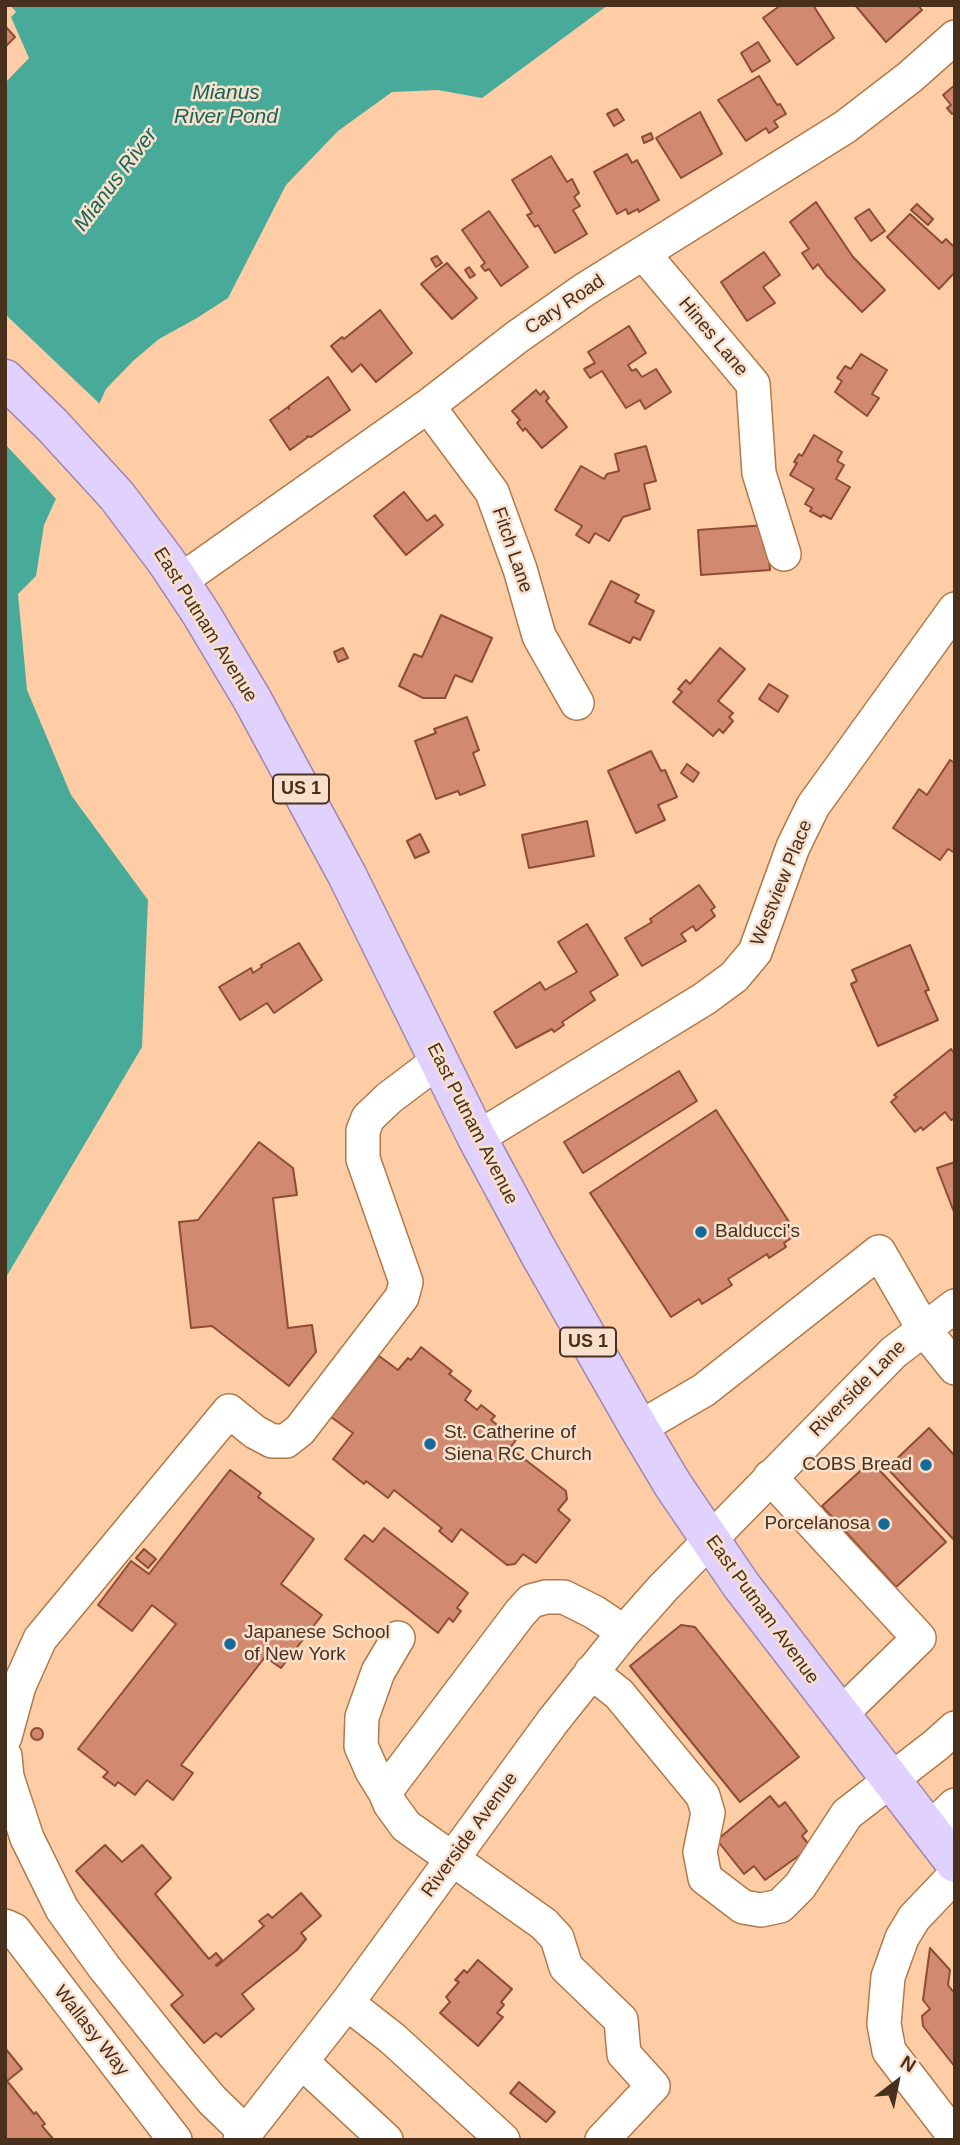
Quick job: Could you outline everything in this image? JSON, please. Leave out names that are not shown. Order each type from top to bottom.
[{"type":"main road","name":"East Putnam Avenue","points":[[5,379],[88,463],[133,516],[180,581],[235,669],[293,774],[347,875],[477,1138],[578,1325],[639,1428],[741,1585],[840,1715],[890,1779],[942,1817],[955,1863]]},
{"type":"street","name":"Cary Road","points":[[180,581],[428,406],[517,337],[584,290],[845,127],[910,77],[955,37]]},
{"type":"street","name":"Hines Lane","points":[[643,253],[753,384],[759,473],[784,554]]},
{"type":"street","name":"Fitch Lane","points":[[428,406],[492,492],[520,569],[539,636],[577,704]]},
{"type":"street","name":"Westview Place","points":[[477,1138],[704,999],[734,976],[755,952],[793,847],[813,806],[955,609]]},
{"type":"street","points":[[5,1737],[19,1686],[40,1639],[229,1411],[254,1432],[272,1441],[286,1441],[300,1430],[402,1297],[406,1282],[363,1158],[363,1131],[368,1118],[388,1098],[438,1061]]},
{"type":"street","points":[[639,1428],[704,1390],[879,1252],[923,1328],[955,1368]]},
{"type":"street","name":"Riverside Lane","points":[[710,1540],[894,1352],[955,1306]]},
{"type":"street","points":[[770,1477],[919,1638],[840,1715]]},
{"type":"street","name":"Riverside Avenue","points":[[243,2136],[347,2003],[591,1672],[624,1632],[710,1540]]},
{"type":"street","points":[[385,1792],[531,1601],[546,1597],[564,1597],[594,1612],[624,1632]]},
{"type":"street","points":[[398,1638],[378,1672],[362,1717],[361,1746],[390,1804],[406,1826],[544,1924],[556,1938],[566,1967],[621,2020],[624,2054],[653,2086],[602,2140]]},
{"type":"street","points":[[591,1672],[619,1694],[703,1796],[708,1812],[700,1852],[701,1869],[705,1878],[743,1907],[761,1910],[780,1906],[800,1886],[847,1814],[955,1728]]},
{"type":"street","points":[[5,1756],[7,1777],[27,1838],[62,1909],[104,1967],[243,2136]]},
{"type":"street","points":[[955,1875],[914,1918],[902,1938],[888,1977],[884,2024],[889,2051],[955,2137]]},
{"type":"street","name":"Wallasy Way","points":[[5,1926],[14,1930],[175,2140]]},
{"type":"street","points":[[347,2003],[393,2039],[503,2140]]},
{"type":"street","points":[[302,2062],[386,2140]]},
{"type":"water","points":[[10,5],[608,5],[482,98],[438,90],[392,92],[338,131],[286,185],[228,298],[159,339],[106,389],[44,525],[36,576],[18,594],[27,690],[71,795],[148,900],[142,1047],[5,1279],[5,83],[29,58],[11,17],[16,12]]},
{"type":"pier","points":[[5,314],[102,406],[59,502],[5,444]]},
{"type":"building","points":[[781,5],[813,5],[834,38],[797,65],[763,18]]},
{"type":"building","points":[[855,5],[918,5],[922,10],[886,42]]},
{"type":"building","points":[[5,26],[15,37],[5,47]]},
{"type":"building","points":[[758,42],[770,61],[752,72],[741,53]]},
{"type":"building","points":[[759,76],[777,105],[780,104],[786,114],[774,121],[778,127],[769,133],[766,128],[746,141],[718,100]]},
{"type":"building","points":[[955,85],[955,112],[952,114],[947,108],[951,105],[943,95]]},
{"type":"building","points":[[617,109],[624,120],[614,126],[607,114]]},
{"type":"building","points":[[700,112],[722,154],[681,178],[656,138]]},
{"type":"building","points":[[651,133],[653,139],[644,143],[642,137]]},
{"type":"building","points":[[627,154],[632,163],[637,160],[659,200],[639,212],[638,209],[628,214],[626,209],[617,214],[594,172]]},
{"type":"building","points":[[551,156],[567,182],[572,179],[579,193],[574,197],[580,206],[573,210],[587,234],[555,253],[538,225],[535,227],[527,215],[532,213],[512,180]]},
{"type":"building","points":[[816,202],[853,257],[885,290],[862,312],[818,264],[813,269],[802,253],[809,249],[790,222]]},
{"type":"building","points":[[917,204],[933,219],[928,225],[911,210]]},
{"type":"building","points":[[869,209],[885,231],[871,241],[855,218]]},
{"type":"building","points":[[489,211],[528,267],[501,286],[489,269],[485,271],[481,266],[485,263],[462,230]]},
{"type":"building","points":[[910,214],[942,243],[946,239],[955,248],[955,272],[939,289],[887,237]]},
{"type":"building","points":[[764,252],[780,275],[763,287],[775,303],[747,321],[721,282]]},
{"type":"building","points":[[437,256],[442,263],[436,267],[431,259]]},
{"type":"building","points":[[447,263],[477,298],[452,319],[421,284]]},
{"type":"building","points":[[469,267],[475,275],[470,278],[465,270]]},
{"type":"building","points":[[380,310],[412,353],[376,382],[361,364],[352,372],[331,346]]},
{"type":"building","points":[[629,326],[646,353],[628,365],[632,371],[636,369],[642,377],[656,369],[671,392],[645,409],[640,400],[626,408],[602,371],[590,378],[584,369],[595,363],[588,352]]},
{"type":"building","points":[[861,354],[887,370],[872,394],[879,398],[867,416],[835,392],[842,381],[837,378],[845,366],[851,369]]},
{"type":"building","points":[[328,377],[350,410],[311,437],[307,436],[290,450],[270,420],[288,407],[289,409],[289,406]]},
{"type":"building","points":[[536,390],[540,395],[544,391],[549,398],[546,401],[567,427],[542,448],[525,428],[523,431],[517,423],[520,420],[512,411]]},
{"type":"building","points":[[814,435],[842,452],[837,461],[844,465],[836,479],[850,487],[831,519],[810,511],[812,508],[805,504],[814,489],[790,475],[797,463],[794,462],[799,454],[802,456]]},
{"type":"building","points":[[646,446],[656,481],[644,484],[650,509],[623,517],[609,541],[595,533],[589,543],[576,535],[582,526],[555,510],[581,466],[604,479],[607,474],[619,471],[615,454]]},
{"type":"building","points":[[404,492],[427,521],[435,515],[443,525],[406,555],[374,516]]},
{"type":"building","points":[[766,525],[770,570],[701,575],[698,530]]},
{"type":"building","points":[[611,581],[639,595],[635,602],[654,611],[640,640],[633,637],[630,643],[589,624]]},
{"type":"building","points":[[441,615],[492,638],[472,682],[455,675],[445,698],[423,698],[399,686],[414,654],[422,657]]},
{"type":"building","points":[[343,648],[348,658],[338,662],[334,652]]},
{"type":"building","points":[[720,648],[745,669],[718,701],[733,713],[729,717],[733,721],[723,733],[719,729],[713,736],[673,702],[682,692],[678,689],[686,680],[690,684]]},
{"type":"building","points":[[769,684],[788,696],[778,712],[759,699]]},
{"type":"building","points":[[467,717],[479,750],[473,753],[485,785],[460,795],[458,791],[436,799],[415,741],[436,733],[434,729]]},
{"type":"building","points":[[651,751],[661,771],[665,770],[677,797],[658,805],[665,820],[636,833],[608,771]]},
{"type":"building","points":[[950,760],[955,763],[955,853],[948,849],[940,860],[893,828],[919,789],[927,795]]},
{"type":"building","points":[[687,764],[699,773],[693,782],[681,773]]},
{"type":"building","points":[[587,821],[594,856],[529,868],[522,835]]},
{"type":"building","points":[[420,834],[429,852],[415,858],[407,841]]},
{"type":"building","points":[[699,885],[715,907],[711,910],[715,916],[696,931],[693,926],[681,934],[686,941],[642,966],[625,938],[652,922],[650,919]]},
{"type":"building","points":[[587,924],[618,975],[590,992],[595,1000],[562,1022],[564,1025],[516,1048],[494,1012],[540,982],[545,990],[577,972],[558,942]]},
{"type":"building","points":[[299,943],[322,980],[274,1013],[267,1003],[240,1020],[219,987],[251,968],[253,973],[262,967],[261,965]]},
{"type":"building","points":[[910,945],[938,1020],[878,1046],[851,984],[857,981],[852,970]]},
{"type":"building","points":[[951,1049],[955,1054],[955,1118],[951,1120],[945,1112],[923,1130],[921,1127],[915,1132],[891,1102],[897,1097],[894,1095]]},
{"type":"building","points":[[679,1071],[697,1101],[583,1173],[564,1142]]},
{"type":"building","points":[[716,1110],[797,1234],[784,1243],[786,1247],[769,1258],[767,1254],[728,1279],[732,1285],[702,1304],[699,1299],[671,1317],[590,1193]]},
{"type":"building","points":[[259,1142],[293,1168],[297,1195],[273,1198],[288,1328],[312,1325],[316,1352],[289,1386],[212,1326],[191,1328],[179,1222],[198,1220]]},
{"type":"building","points":[[955,1162],[955,1212],[954,1212],[937,1168]]},
{"type":"building","points":[[421,1347],[452,1371],[449,1374],[471,1391],[465,1400],[477,1410],[481,1405],[495,1416],[491,1420],[516,1440],[510,1448],[566,1491],[567,1499],[558,1510],[570,1520],[536,1563],[523,1554],[515,1564],[507,1565],[461,1529],[452,1542],[439,1531],[442,1528],[394,1490],[388,1498],[366,1481],[364,1484],[333,1459],[353,1433],[331,1417],[379,1356],[398,1370],[408,1358],[411,1360]]},
{"type":"building","points":[[929,1428],[955,1456],[955,1541],[887,1468]]},
{"type":"building","points":[[871,1461],[946,1542],[896,1587],[822,1506]]},
{"type":"building","name":"Japanese School of New York","points":[[230,1470],[261,1493],[258,1497],[314,1539],[281,1584],[322,1615],[281,1668],[265,1657],[181,1765],[193,1773],[173,1800],[147,1780],[135,1795],[118,1782],[115,1786],[103,1777],[108,1772],[78,1749],[176,1624],[152,1605],[132,1631],[98,1605],[131,1561],[149,1574]]},
{"type":"building","points":[[384,1528],[468,1593],[457,1608],[461,1611],[453,1622],[449,1618],[438,1633],[345,1559],[364,1535],[373,1542]]},
{"type":"building","points":[[144,1549],[156,1559],[148,1568],[136,1558]]},
{"type":"building","points":[[681,1625],[695,1627],[799,1757],[740,1802],[630,1666]]},
{"type":"building","points":[[37,1728],[43,1734],[37,1740],[31,1734]]},
{"type":"building","points":[[770,1796],[779,1807],[785,1802],[807,1831],[802,1836],[811,1847],[765,1880],[754,1866],[744,1874],[717,1840]]},
{"type":"building","points":[[105,1845],[122,1862],[142,1845],[171,1878],[155,1894],[209,1959],[216,1953],[222,1960],[217,1966],[264,1926],[259,1921],[268,1914],[272,1918],[301,1893],[321,1916],[301,1933],[306,1939],[297,1950],[242,1994],[254,2009],[221,2037],[216,2033],[204,2043],[171,2005],[183,1995],[76,1871]]},
{"type":"building","points":[[930,1948],[950,1970],[948,1985],[955,1994],[955,2067],[923,2026],[922,2016],[930,2009],[923,2000]]},
{"type":"building","points":[[478,1960],[512,1989],[501,2002],[504,2005],[497,2013],[503,2017],[478,2046],[440,2013],[450,2002],[446,1997],[459,1982],[455,1980],[464,1970],[467,1973]]},
{"type":"building","points":[[5,2048],[22,2069],[7,2081],[34,2114],[36,2112],[45,2124],[42,2126],[54,2140],[5,2140]]},
{"type":"building","points":[[519,2082],[555,2112],[546,2122],[510,2093]]},
{"type":"place","name":"Balducci's","points":[[701,1232]]},
{"type":"place","name":"St. Catherine of Siena RC Church","points":[[430,1444]]},
{"type":"place","name":"COBS Bread","points":[[926,1465]]},
{"type":"place","name":"Porcelanosa","points":[[884,1524]]},
{"type":"place","name":"Japanese School of New York","points":[[230,1644]]},
{"type":"water label","name":"Mianus River Pond","points":[[226,105]]},
{"type":"water label","name":"Mianus River","points":[[116,180]]}]
